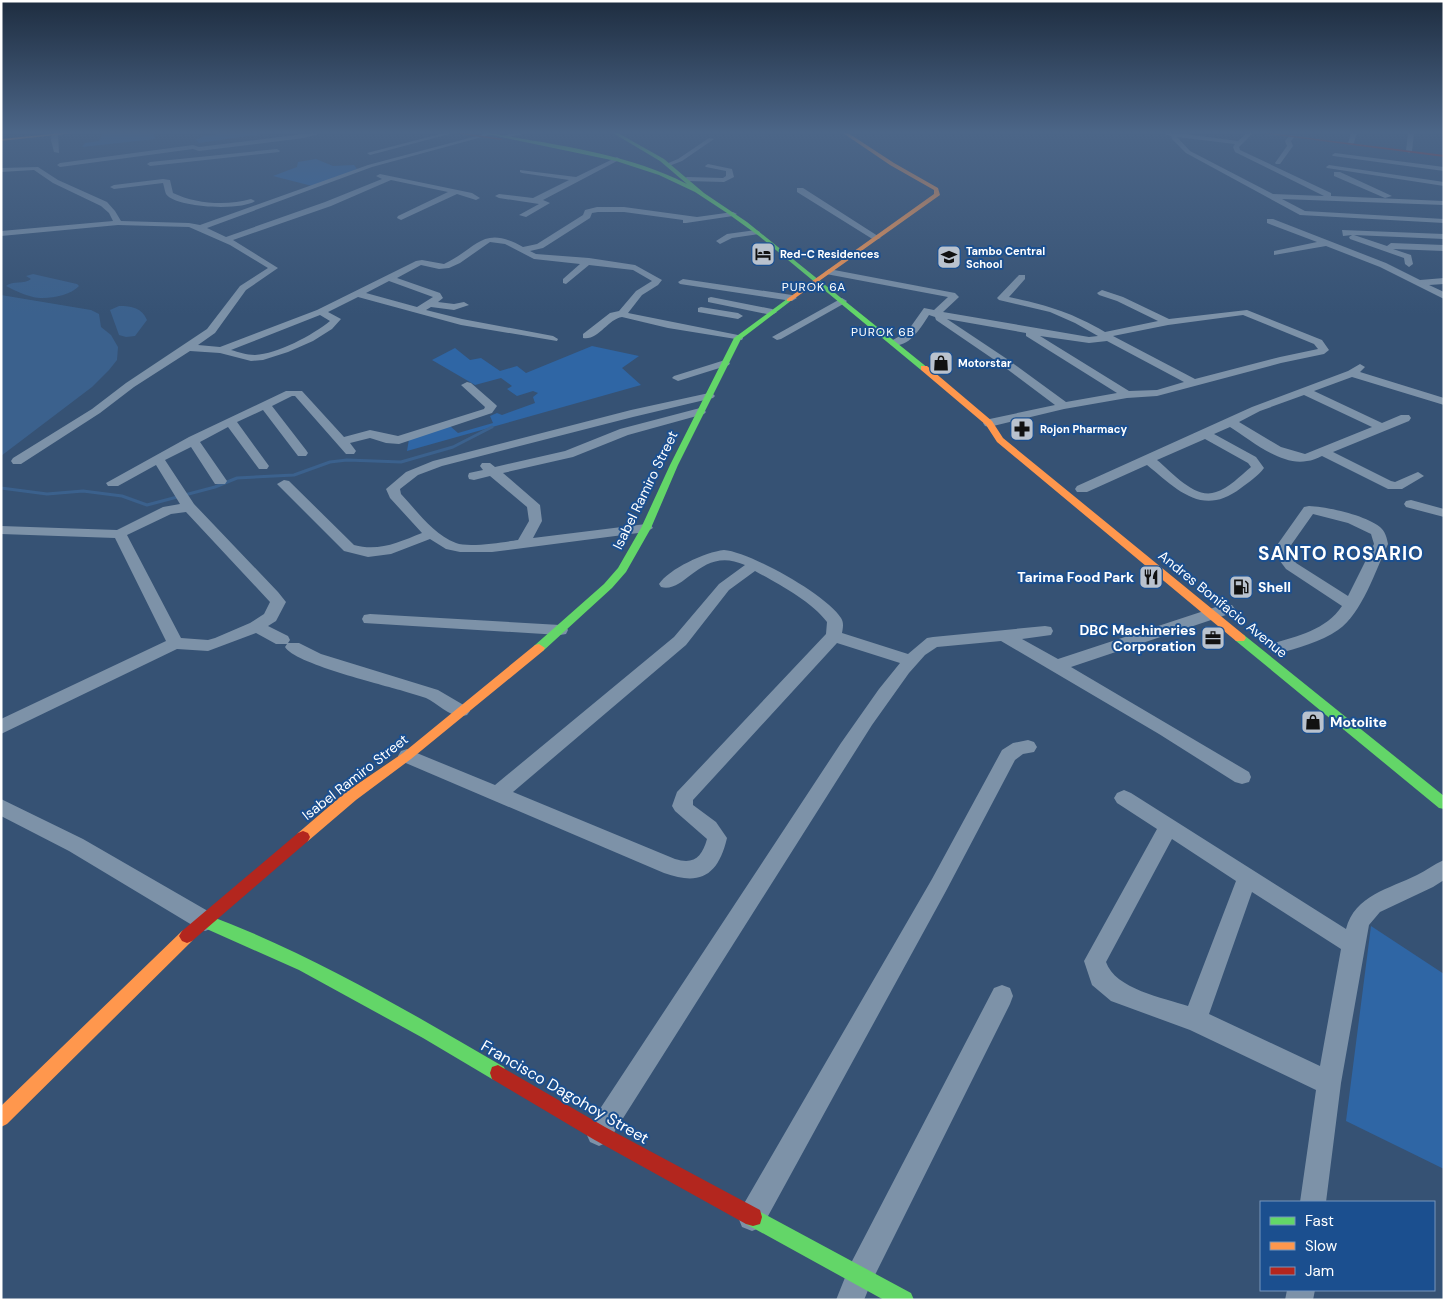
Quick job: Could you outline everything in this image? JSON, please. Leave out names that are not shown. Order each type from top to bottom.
[{"type":"main road","name":"Andres Bonifacio Avenue","points":[[698,194],[704,196]]},
{"type":"main road","name":"Andres Bonifacio Avenue","points":[[700,194],[733,214],[895,344],[989,424],[1000,440],[1223,610],[1444,804]]},
{"type":"main road","name":"Isabel Ramiro Street","points":[[1,1118],[183,940],[351,796],[407,756],[560,630],[617,575],[646,528],[700,412],[738,338],[937,194]]},
{"type":"main road","name":"Andres Bonifacio Avenue","points":[[989,424],[1011,433]]},
{"type":"main road","name":"Francisco Dagohoy Street","points":[[205,921],[304,965],[395,1014],[599,1133],[752,1217],[855,1287],[904,1300]]},
{"type":"street","points":[[85,194],[114,212],[118,223]]},
{"type":"street","points":[[170,194],[174,197],[230,206],[242,204],[270,194]]},
{"type":"street","points":[[200,228],[298,194]]},
{"type":"street","points":[[225,240],[321,207],[353,194]]},
{"type":"street","points":[[401,218],[451,194]]},
{"type":"street","points":[[461,194],[476,198]]},
{"type":"street","points":[[534,200],[548,194]]},
{"type":"street","points":[[555,194],[569,196]]},
{"type":"street","points":[[806,194],[878,238]]},
{"type":"street","points":[[1266,194],[1300,212],[1309,214],[1444,221]]},
{"type":"street","points":[[1327,194],[1336,198]]},
{"type":"street","points":[[1381,194],[1398,201]]},
{"type":"street","points":[[499,196],[546,203],[523,215]]},
{"type":"street","points":[[1270,196],[1444,203]]},
{"type":"street","points":[[286,198],[321,207]]},
{"type":"street","points":[[522,250],[540,246],[587,216],[586,214],[592,210],[601,208],[695,219]]},
{"type":"street","points":[[666,224],[733,214]]},
{"type":"street","points":[[587,216],[602,218]]},
{"type":"street","points":[[226,219],[257,229]]},
{"type":"street","points":[[1270,221],[1383,265],[1444,296]]},
{"type":"street","points":[[1,234],[118,223],[170,223],[200,228],[274,268],[243,288],[211,331],[130,385],[96,411],[17,461]]},
{"type":"street","points":[[720,240],[730,236],[756,232]]},
{"type":"street","points":[[1412,260],[1344,233],[1444,237]]},
{"type":"street","points":[[221,350],[320,312],[419,263],[427,262],[437,266],[445,266],[465,255],[484,240],[491,238],[514,245],[534,256],[589,261],[635,268],[657,280],[639,293],[622,314]]},
{"type":"street","points":[[1277,253],[1327,243]]},
{"type":"street","points":[[1374,245],[1444,248]]},
{"type":"street","points":[[566,281],[589,261]]},
{"type":"street","points":[[829,272],[952,295],[954,297],[931,312],[911,334],[895,344]]},
{"type":"street","points":[[1022,277],[1002,298],[1054,310],[1079,321],[1194,383]]},
{"type":"street","points":[[389,278],[437,295],[438,298],[432,304],[419,310]]},
{"type":"street","points":[[1420,283],[1444,281]]},
{"type":"street","points":[[683,282],[792,298]]},
{"type":"street","points":[[1102,293],[1120,298],[1168,322]]},
{"type":"street","points":[[359,294],[462,322],[553,338]]},
{"type":"street","points":[[711,300],[772,312]]},
{"type":"street","points":[[777,337],[842,301]]},
{"type":"street","points":[[432,304],[454,307],[464,305]]},
{"type":"street","points":[[701,310],[761,320]]},
{"type":"street","points":[[188,348],[221,350],[247,357],[261,358],[321,332],[335,322],[336,319],[320,312]]},
{"type":"street","points":[[931,312],[1081,339],[1106,336],[1168,322],[1244,312],[1318,342],[1324,350],[1157,392],[1064,406],[989,424]]},
{"type":"street","points":[[931,312],[1003,361],[1064,406]]},
{"type":"street","points":[[587,336],[613,315],[622,314],[738,338]]},
{"type":"street","points":[[1024,330],[1127,395]]},
{"type":"street","points":[[263,334],[296,344]]},
{"type":"street","points":[[678,378],[725,363]]},
{"type":"street","points":[[1082,490],[1256,409],[1356,370],[1444,402]]},
{"type":"street","points":[[341,442],[370,434],[386,439],[399,440],[488,411],[491,406],[467,385]]},
{"type":"street","points":[[1305,391],[1380,427]]},
{"type":"street","points":[[113,483],[193,440],[290,392],[298,393],[350,451]]},
{"type":"street","points":[[646,528],[492,548],[460,548],[451,546],[431,534],[394,495],[393,489],[400,481],[438,463],[476,455],[612,418],[709,396]]},
{"type":"street","points":[[264,404],[302,453]]},
{"type":"street","points":[[474,476],[569,454],[624,432],[700,412]]},
{"type":"street","points":[[1229,421],[1292,458],[1306,458],[1406,418]]},
{"type":"street","points":[[230,421],[263,466]]},
{"type":"street","points":[[1149,460],[1190,492],[1208,498],[1217,496],[1258,468],[1252,460],[1204,434]]},
{"type":"street","points":[[193,440],[220,481]]},
{"type":"street","points":[[1322,451],[1388,486],[1397,486],[1418,476]]},
{"type":"street","points":[[476,455],[491,472],[533,505],[537,513],[536,521],[523,544]]},
{"type":"street","points":[[1,727],[175,643],[208,646],[256,627],[270,617],[278,602],[184,500],[158,460]]},
{"type":"street","points":[[284,484],[349,548],[368,552],[391,550],[431,534]]},
{"type":"street","points":[[1,530],[120,534],[184,500]]},
{"type":"street","points":[[1411,504],[1444,513]]},
{"type":"street","points":[[1279,649],[1313,636],[1337,622],[1350,604],[1381,544],[1380,536],[1372,528],[1322,510],[1309,510],[1287,541],[1281,553],[1284,560],[1350,604]]},
{"type":"street","points":[[120,534],[175,643]]},
{"type":"street","points":[[407,756],[499,793],[671,867],[688,871],[704,864],[714,852],[717,838],[712,828],[686,812],[682,806],[684,797],[834,636],[836,625],[832,617],[807,598],[755,564],[734,556],[721,554],[710,556],[666,584]]},
{"type":"street","points":[[499,793],[680,641],[724,587],[755,564]]},
{"type":"street","points":[[1056,666],[1223,610]]},
{"type":"street","points":[[370,619],[560,630]]},
{"type":"street","points":[[256,627],[315,658],[432,694],[461,711]]},
{"type":"street","points":[[599,1133],[847,750],[910,660],[924,645],[933,642],[1045,631]]},
{"type":"street","points":[[1004,635],[1242,777]]},
{"type":"street","points":[[834,636],[910,660]]},
{"type":"street","points":[[752,1217],[939,885],[1008,755],[1019,748],[1028,747]]},
{"type":"street","points":[[1124,798],[1353,945]]},
{"type":"street","points":[[1,807],[76,846],[205,921]]},
{"type":"street","points":[[1168,828],[1095,961],[1100,977],[1119,993],[1195,1020],[1329,1083]]},
{"type":"street","points":[[1313,1201],[1329,1083],[1353,945],[1359,921],[1373,905],[1426,881],[1444,870]]},
{"type":"street","points":[[1195,1020],[1247,878]]},
{"type":"street","points":[[855,1287],[1002,996]]},
{"type":"shaded area","points":[[33,274],[79,286],[64,295],[38,298],[6,286],[12,283],[28,281],[31,279],[26,276]]},
{"type":"shaded area","points":[[1,295],[91,310],[99,314],[101,327],[111,335],[118,347],[117,360],[92,387],[1,456]]},
{"type":"shaded area","points":[[119,306],[136,308],[145,316],[147,320],[135,336],[126,337],[119,335],[110,310]]},
{"type":"shaded area","points":[[592,346],[639,356],[622,368],[641,385],[407,451],[409,439],[450,426],[458,433],[493,423],[490,416],[497,413],[502,415],[535,403],[533,397],[538,393],[533,391],[517,396],[507,389],[512,386],[501,378],[475,385],[432,360],[455,348],[470,360],[481,358],[500,371],[517,366],[526,373]]},
{"type":"shaded area","points":[[1371,926],[1444,974],[1444,1169],[1346,1121]]},
{"type":"waterway","points":[[1,488],[47,494],[83,491],[122,496],[147,505],[215,487],[237,478],[294,475],[330,462],[347,460],[401,462],[453,447],[492,427]]},
{"type":"traffic: fast","points":[[701,194],[761,235],[924,368]]},
{"type":"traffic: fast","points":[[539,648],[608,586],[622,570],[646,528],[674,465],[738,338],[789,300]]},
{"type":"traffic: fast","points":[[1240,638],[1444,804]]},
{"type":"traffic: fast","points":[[205,921],[304,965],[429,1032],[498,1073]]},
{"type":"traffic: fast","points":[[753,1217],[904,1300]]},
{"type":"traffic: slow","points":[[789,300],[937,194]]},
{"type":"traffic: slow","points":[[924,368],[989,423],[1000,440],[1240,638]]},
{"type":"traffic: slow","points":[[303,837],[351,796],[407,756],[539,648]]},
{"type":"traffic: slow","points":[[1,1118],[187,936]]},
{"type":"traffic: jam","points":[[187,936],[303,837]]},
{"type":"traffic: jam","points":[[498,1073],[599,1133],[753,1217]]},
{"type":"place","name":"Red-C Residences","points":[[763,254]]},
{"type":"place","name":"Tambo Central School","points":[[949,257]]},
{"type":"place","name":"Motorstar","points":[[941,363]]},
{"type":"place","name":"Rojon Pharmacy","points":[[1022,429]]},
{"type":"place","name":"Tarima Food Park","points":[[1151,577]]},
{"type":"place","name":"Shell","points":[[1241,587]]},
{"type":"place","name":"DBC Machineries Corporation","points":[[1213,638]]},
{"type":"place","name":"Motolite","points":[[1313,722]]},
{"type":"district","name":"PUROK 6A","points":[[814,287]]},
{"type":"district","name":"PUROK 6B","points":[[883,332]]},
{"type":"district","name":"SANTO ROSARIO","points":[[1341,553]]}]
